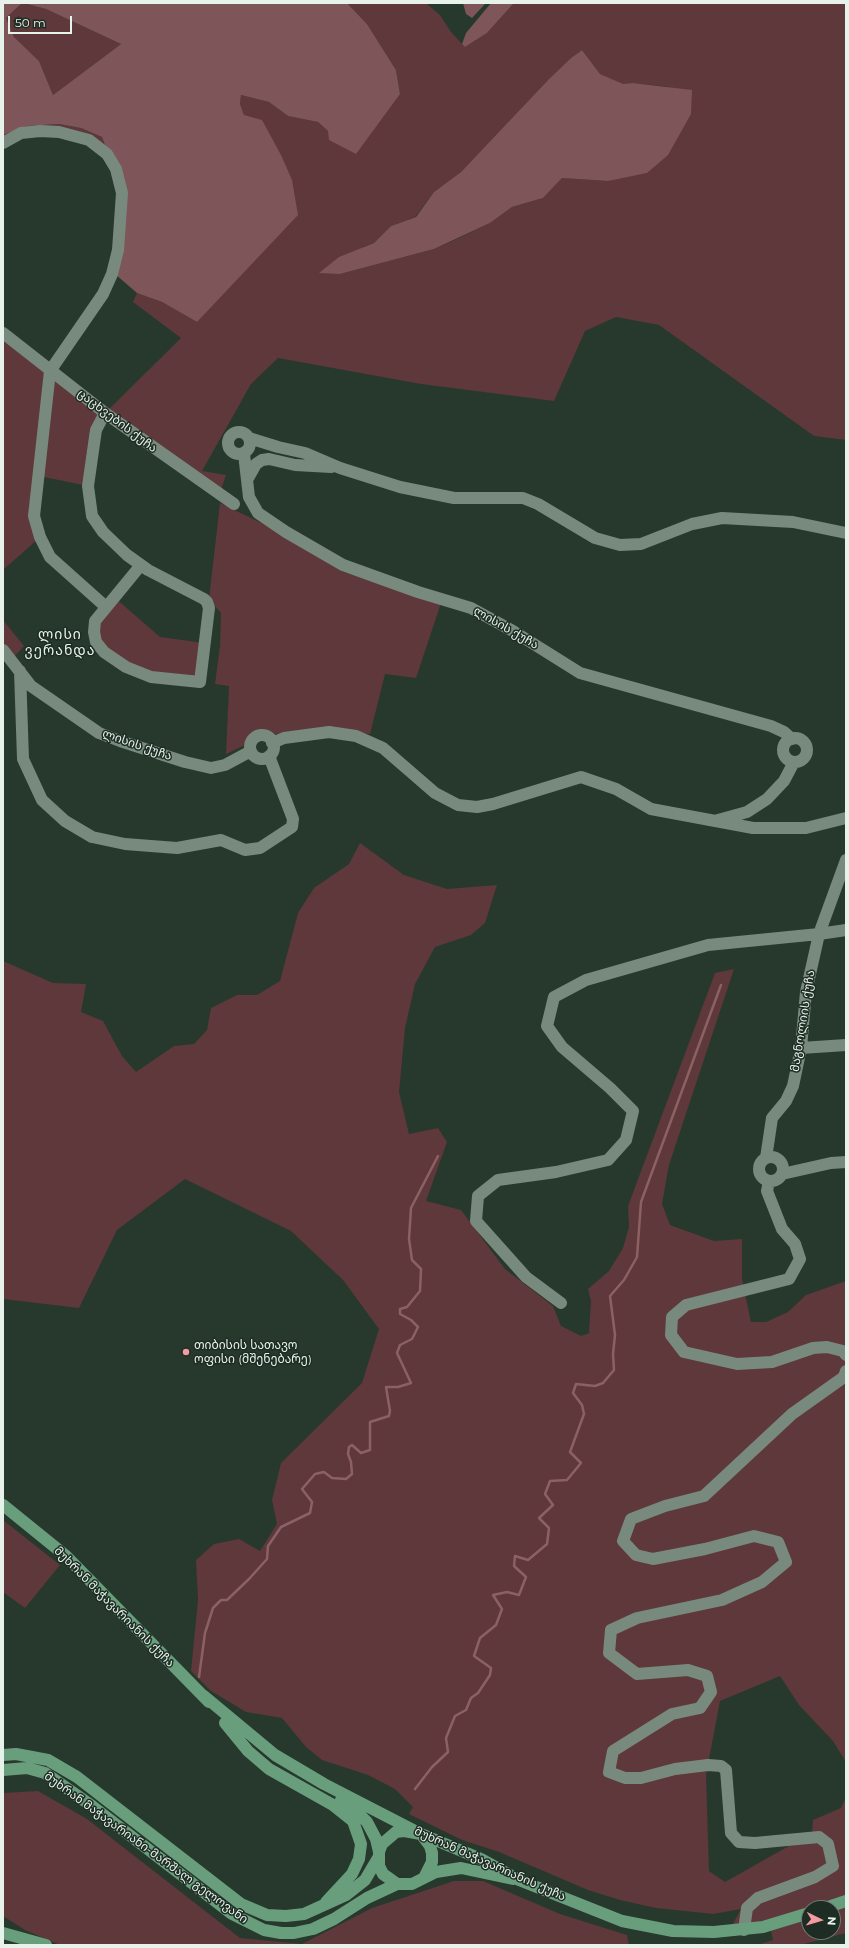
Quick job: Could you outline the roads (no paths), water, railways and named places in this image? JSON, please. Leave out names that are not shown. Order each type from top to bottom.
[{"type":"main road","name":"მუხრან მაჭავარიანის ქუჩა","points":[[3,1505],[66,1556],[204,1696],[284,1761],[420,1834],[481,1859],[519,1880],[633,1924],[688,1932],[744,1930],[801,1915]]},
{"type":"main road","name":"მუხრან მაჭავარიანის ქუჩა","points":[[204,1696],[225,1723],[269,1760],[352,1807],[370,1826],[378,1855]]},
{"type":"main road","points":[[225,1723],[235,1737],[264,1765],[332,1805],[353,1821],[357,1828],[361,1851],[356,1867],[352,1874],[323,1906]]},
{"type":"main road","name":"მუხრან მაჭავარიანი-მარშალ გელოვანი","points":[[3,1755],[16,1754],[48,1760],[78,1777],[241,1904],[254,1911],[267,1915],[286,1916],[304,1914],[346,1896],[371,1872],[382,1844],[396,1832],[404,1831],[420,1834]]},
{"type":"main road","name":"მუხრან მაჭავარიანი-მარშალ გელოვანი","points":[[3,1770],[27,1768],[45,1773],[92,1806],[232,1914],[264,1930],[281,1933],[294,1933],[314,1929],[334,1919],[367,1898],[397,1884],[412,1884],[426,1876],[440,1871],[461,1868],[519,1880]]},
{"type":"main road","points":[[420,1834],[430,1846],[432,1853],[430,1869],[426,1876]]},
{"type":"main road","points":[[378,1855],[383,1874],[397,1884]]},
{"type":"main road","points":[[3,1933],[46,1945]]},
{"type":"street","points":[[3,143],[21,133],[40,131],[59,132],[89,140],[107,154],[116,169],[122,194],[118,250],[112,274],[103,294],[50,371],[34,516],[40,537],[50,557],[106,607]]},
{"type":"street","name":"ცაცხვების ქუჩა","points":[[4,331],[50,371],[105,413],[234,504]]},
{"type":"street","points":[[105,413],[96,430],[88,486],[92,516],[103,532],[127,555],[207,602],[209,608],[200,682],[151,677],[126,668],[104,652],[96,642],[94,632],[95,621],[141,564]]},
{"type":"street","points":[[249,438],[249,449],[244,454],[236,455],[230,451],[228,440],[236,432],[244,433],[249,438],[305,453],[340,468],[400,487],[454,498],[523,498],[538,504],[595,538],[620,546],[641,544],[692,524],[722,518],[793,522],[846,533]]},
{"type":"street","name":"ლისის ქუჩა","points":[[244,454],[249,497],[258,513],[343,565],[418,592],[472,608],[513,631],[580,673],[771,726],[784,732],[792,739]]},
{"type":"street","points":[[247,480],[256,464],[262,460],[269,459],[295,465],[340,468]]},
{"type":"street","name":"ლისის ქუჩა","points":[[3,650],[32,686],[99,733],[120,742],[185,762],[211,768],[225,765],[251,751]]},
{"type":"street","points":[[20,671],[23,759],[42,800],[65,821],[92,837],[125,844],[177,848],[221,840],[245,850],[260,848],[292,827],[293,819],[269,756]]},
{"type":"street","points":[[272,742],[284,738],[329,732],[356,736],[383,748],[435,793],[458,805],[477,807],[493,804],[581,777],[616,789],[651,809],[753,828],[806,828],[846,818]]},
{"type":"street","points":[[259,736],[268,738],[272,742],[273,750],[269,756],[260,759],[253,755],[251,751],[251,742],[259,736]]},
{"type":"street","points":[[792,739],[799,739],[806,748],[804,758],[794,762],[788,760],[783,751],[786,742],[792,739]]},
{"type":"street","points":[[715,821],[747,812],[767,799],[784,781],[794,762]]},
{"type":"street","name":"მაგნოლიის ქუჩა","points":[[766,1158],[772,1118],[786,1101],[793,1086],[801,1048],[806,992],[819,934],[846,860]]},
{"type":"street","points":[[561,1303],[526,1277],[476,1221],[478,1196],[498,1180],[556,1172],[608,1160],[626,1140],[633,1111],[610,1088],[562,1047],[547,1026],[554,997],[586,980],[708,945],[846,930]]},
{"type":"street","points":[[801,1048],[846,1045]]},
{"type":"street","points":[[782,1174],[781,1162],[774,1157],[766,1158],[760,1163],[759,1171],[762,1178],[769,1181],[777,1180],[782,1174],[831,1163],[846,1162]]},
{"type":"street","points":[[769,1181],[767,1191],[782,1229],[795,1244],[800,1259],[789,1279],[686,1306],[672,1317],[671,1335],[684,1352],[738,1364],[772,1362],[813,1348],[827,1347],[843,1351],[846,1355]]},
{"type":"street","points":[[744,1930],[747,1908],[758,1898],[815,1877],[833,1866],[828,1844],[819,1837],[754,1844],[739,1842],[731,1833],[726,1770],[721,1766],[708,1765],[675,1769],[641,1778],[625,1778],[609,1772],[612,1751],[672,1714],[700,1708],[711,1692],[707,1676],[688,1670],[637,1674],[609,1653],[611,1630],[637,1618],[722,1600],[762,1582],[786,1562],[778,1542],[754,1536],[705,1549],[653,1559],[636,1555],[623,1541],[631,1519],[664,1506],[704,1496],[792,1414],[844,1377],[846,1371]]},
{"type":"waterway","points":[[415,1789],[432,1767],[448,1752],[446,1738],[455,1716],[466,1710],[471,1698],[478,1693],[490,1675],[491,1668],[474,1656],[480,1638],[496,1625],[502,1609],[493,1595],[507,1592],[519,1595],[526,1577],[514,1566],[515,1556],[528,1560],[547,1544],[549,1528],[539,1518],[553,1505],[545,1494],[550,1481],[567,1480],[581,1463],[570,1452],[584,1414],[582,1405],[573,1393],[576,1384],[595,1386],[603,1383],[614,1370],[613,1354],[615,1335],[610,1296],[624,1280],[637,1257],[641,1202],[721,985]]},
{"type":"waterway","points":[[199,1677],[205,1633],[213,1608],[221,1600],[227,1600],[267,1559],[268,1546],[281,1527],[310,1513],[312,1502],[302,1489],[315,1474],[324,1472],[332,1478],[346,1479],[352,1474],[351,1462],[348,1454],[349,1447],[352,1445],[361,1453],[370,1450],[370,1422],[389,1416],[390,1411],[386,1387],[398,1387],[411,1383],[397,1353],[400,1345],[412,1339],[418,1327],[411,1320],[400,1314],[400,1309],[407,1307],[420,1291],[421,1269],[412,1260],[409,1239],[411,1208],[438,1156]]},
{"type":"place","name":"თიბისის სათავო ოფისი (მშენებარე)","points":[[186,1352]]},
{"type":"district","name":"ლისი ვერანდა","points":[[60,644]]}]
